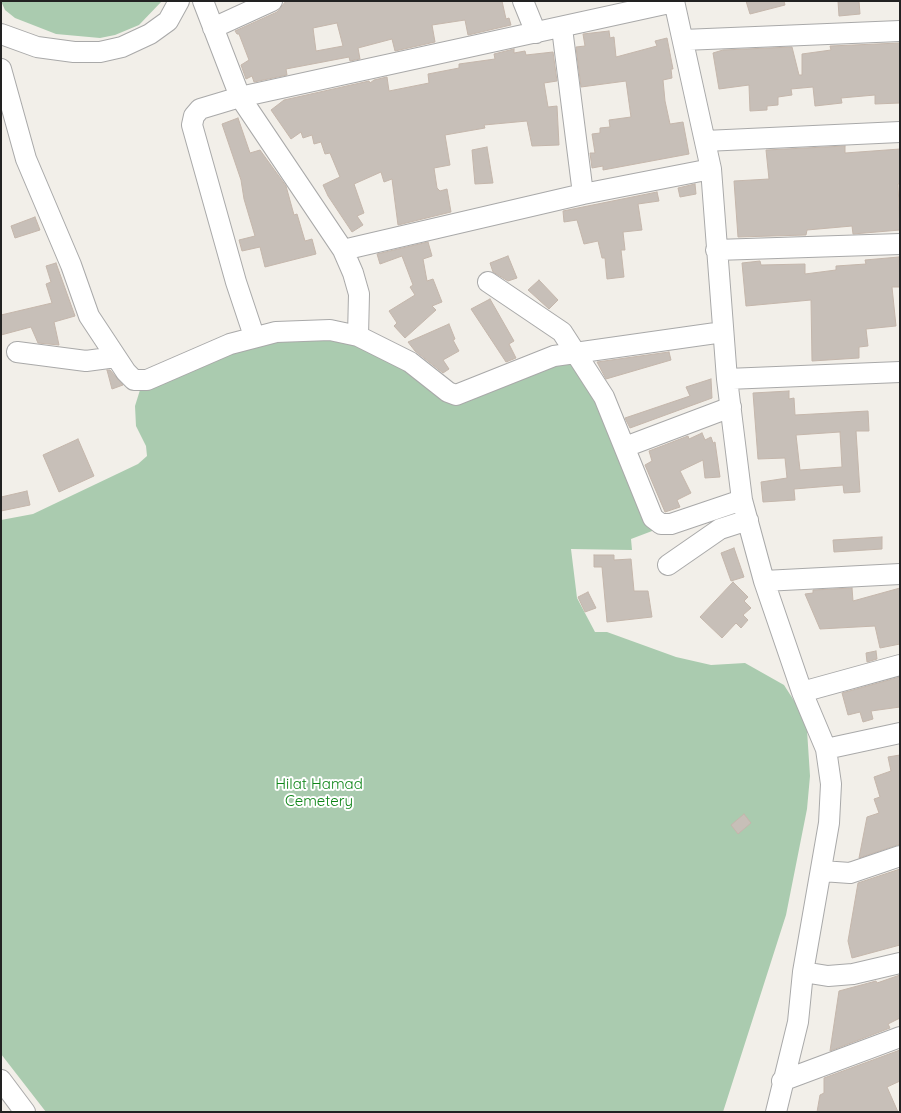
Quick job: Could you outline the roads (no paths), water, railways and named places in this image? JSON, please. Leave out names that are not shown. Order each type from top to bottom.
[{"type":"street","points":[[1,34],[37,47],[74,52],[100,52],[122,47],[150,34],[168,21],[179,1]]},
{"type":"street","points":[[203,1],[240,97],[343,250],[353,273],[359,294],[358,336]]},
{"type":"street","points":[[213,28],[272,1]]},
{"type":"street","points":[[523,1],[536,33]]},
{"type":"street","points":[[254,336],[236,282],[192,125],[194,116],[200,109],[240,97],[674,2],[711,169],[727,379],[742,500],[764,581],[802,692],[826,749],[831,784],[829,823],[803,972],[798,1022],[782,1081],[776,1112]]},
{"type":"street","points":[[562,28],[583,194]]},
{"type":"street","points":[[683,40],[900,30]]},
{"type":"street","points":[[1,69],[5,101],[26,159],[71,265],[89,316],[134,380],[147,380],[230,344],[254,336],[303,330],[330,330],[358,336],[410,362],[448,392],[456,395],[554,356],[723,332]]},
{"type":"street","points":[[705,141],[900,132]]},
{"type":"street","points":[[343,250],[583,194],[711,169]]},
{"type":"street","points":[[716,250],[900,244]]},
{"type":"street","points":[[488,282],[550,322],[562,332],[604,397],[653,518],[661,524],[671,524],[742,500]]},
{"type":"street","points":[[17,352],[86,361],[116,357]]},
{"type":"street","points":[[727,379],[900,372]]},
{"type":"street","points":[[625,447],[731,407]]},
{"type":"street","points":[[668,565],[720,529],[748,520]]},
{"type":"street","points":[[764,581],[900,574]]},
{"type":"street","points":[[802,692],[900,665]]},
{"type":"street","points":[[826,749],[900,733]]},
{"type":"street","points":[[822,871],[850,873],[900,856]]},
{"type":"street","points":[[803,972],[828,976],[853,974],[900,963]]},
{"type":"street","points":[[782,1081],[900,1037]]},
{"type":"street","points":[[1,1080],[25,1112]]},
{"type":"park label","name":"Hilat Hamad Cemetery","points":[[319,792]]}]
